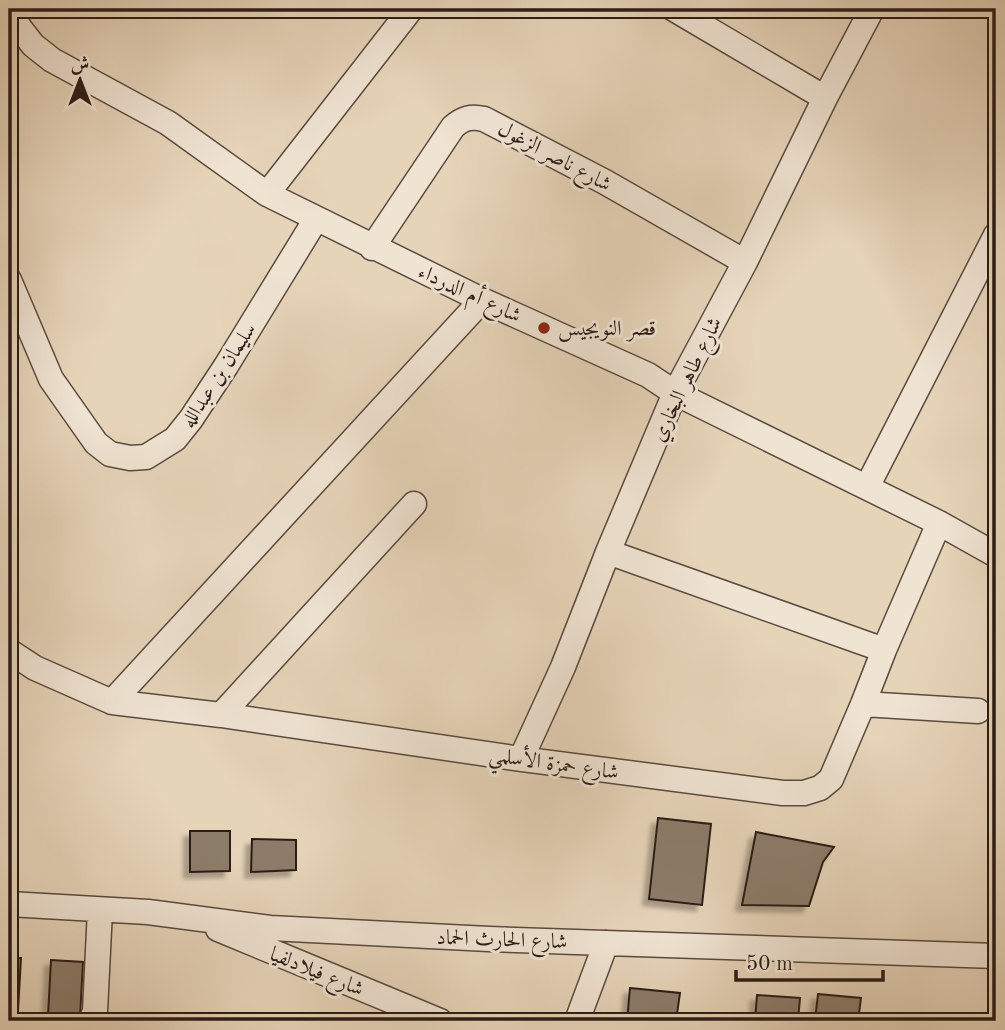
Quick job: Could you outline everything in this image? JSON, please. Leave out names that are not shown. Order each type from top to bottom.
[{"type":"street","points":[[267,194],[411,9]]},
{"type":"street","points":[[674,9],[825,98]]},
{"type":"street","name":"شارع طاهر البخاري","points":[[521,759],[563,667],[675,393],[745,262],[872,9]]},
{"type":"street","name":"شارع أم الدرداء","points":[[13,22],[33,45],[52,60],[168,123],[267,194],[482,300],[648,374],[675,393],[939,523],[996,555]]},
{"type":"street","name":"شارع ناصر الزغول","points":[[372,248],[453,127],[465,118],[474,116],[484,118],[606,182],[745,262]]},
{"type":"street","name":"سليمان بن عبدالله","points":[[9,280],[51,379],[96,443],[110,454],[130,458],[146,457],[175,439],[191,419],[316,219]]},
{"type":"street","points":[[867,487],[996,235]]},
{"type":"street","points":[[112,702],[482,300]]},
{"type":"street","points":[[221,715],[414,505]]},
{"type":"street","name":"شارع حمزة الأسلمي","points":[[9,651],[35,668],[112,702],[221,715],[521,759],[783,793],[804,793],[820,788],[831,779],[939,523]]},
{"type":"street","points":[[608,552],[884,650]]},
{"type":"street","points":[[863,704],[978,711]]},
{"type":"street","name":"شارع الحارث الحماد","points":[[9,904],[148,912],[270,928],[996,956]]},
{"type":"street","points":[[92,1021],[95,1010],[100,910]]},
{"type":"street","name":"شارع فيلادلفيا","points":[[195,919],[426,1019]]},
{"type":"street","points":[[577,1021],[606,943]]},
{"type":"building","points":[[658,818],[711,824],[702,905],[649,899]]},
{"type":"building","points":[[190,831],[230,831],[230,871],[190,872]]},
{"type":"building","points":[[756,832],[834,847],[823,862],[809,906],[742,905]]},
{"type":"building","points":[[252,839],[296,840],[296,870],[251,872]]},
{"type":"building","points":[[9,958],[21,958],[18,1011],[9,1011]]},
{"type":"building","points":[[51,960],[83,962],[80,1017],[48,1016]]},
{"type":"building","points":[[630,988],[680,993],[676,1021],[627,1021]]},
{"type":"building","points":[[818,994],[861,998],[858,1021],[815,1021]]},
{"type":"building","points":[[757,995],[800,998],[798,1021],[755,1021]]},
{"type":"place","name":"قصر النويجيس","points":[[544,328]]}]
